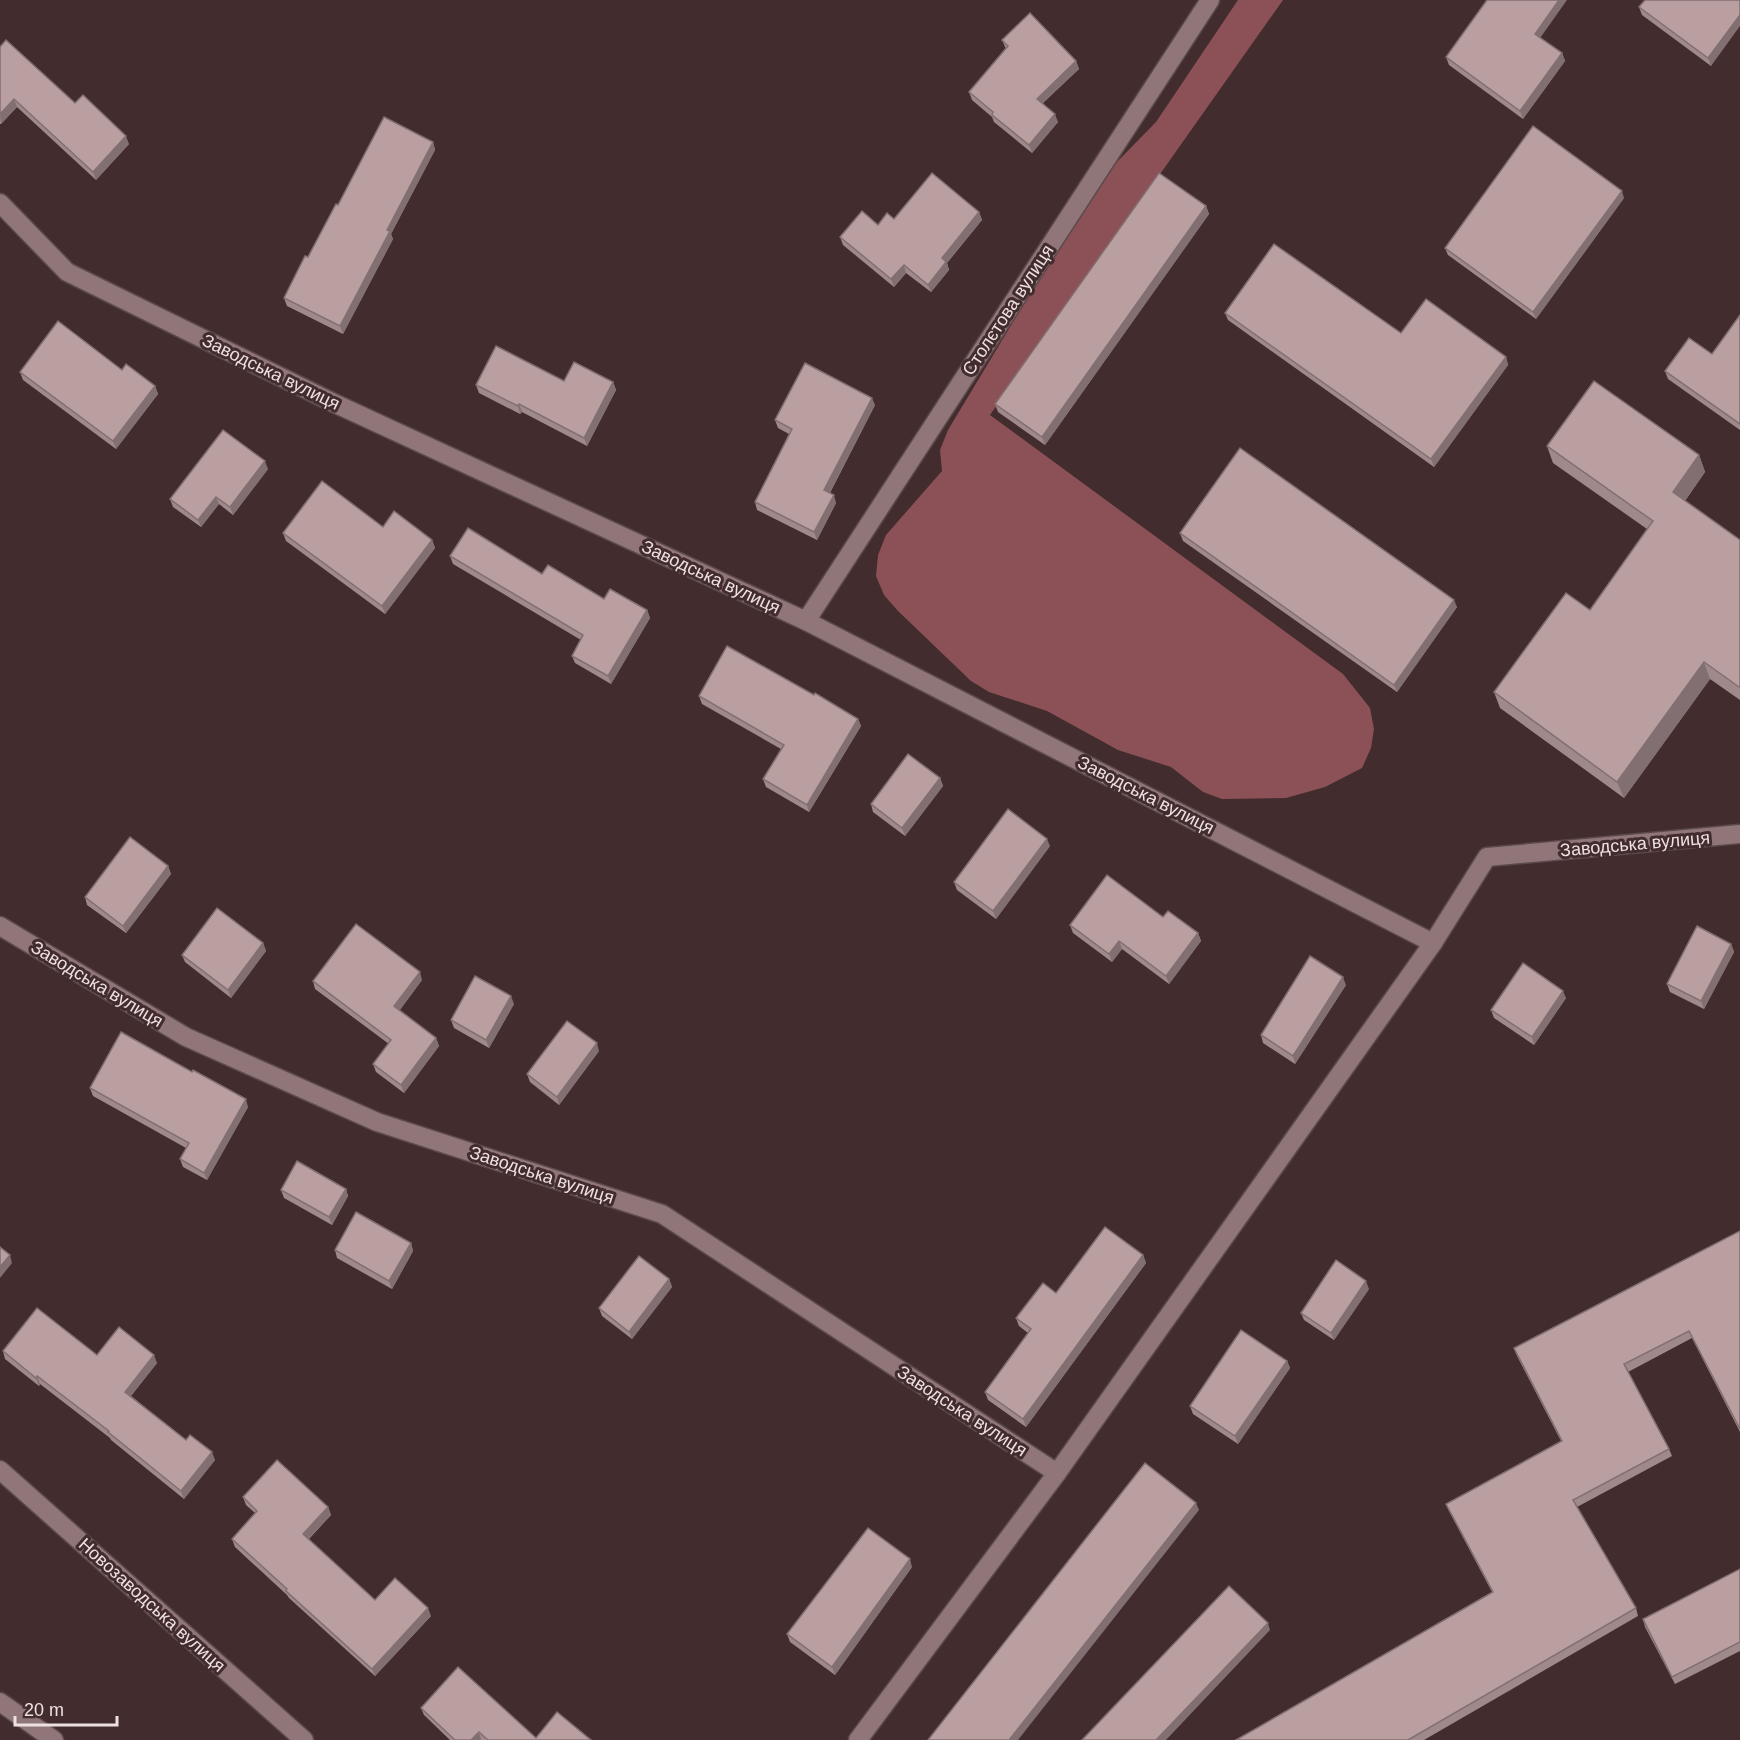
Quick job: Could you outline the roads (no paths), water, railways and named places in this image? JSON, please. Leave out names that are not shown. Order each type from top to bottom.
[{"type":"street","name":"Столєтова вулиця","points":[[806,621],[1210,0]]},
{"type":"street","name":"Заводська вулиця","points":[[0,203],[67,272],[336,404],[806,621],[1433,943]]},
{"type":"street","name":"Заводська вулиця","points":[[858,1740],[1056,1473],[1433,943],[1487,857],[1740,834]]},
{"type":"street","name":"Заводська вулиця","points":[[0,926],[186,1036],[377,1122],[662,1214],[1056,1473]]},
{"type":"street","name":"Новозаводська вулиця","points":[[0,1470],[304,1740]]},
{"type":"street","points":[[0,1702],[54,1740]]}]
